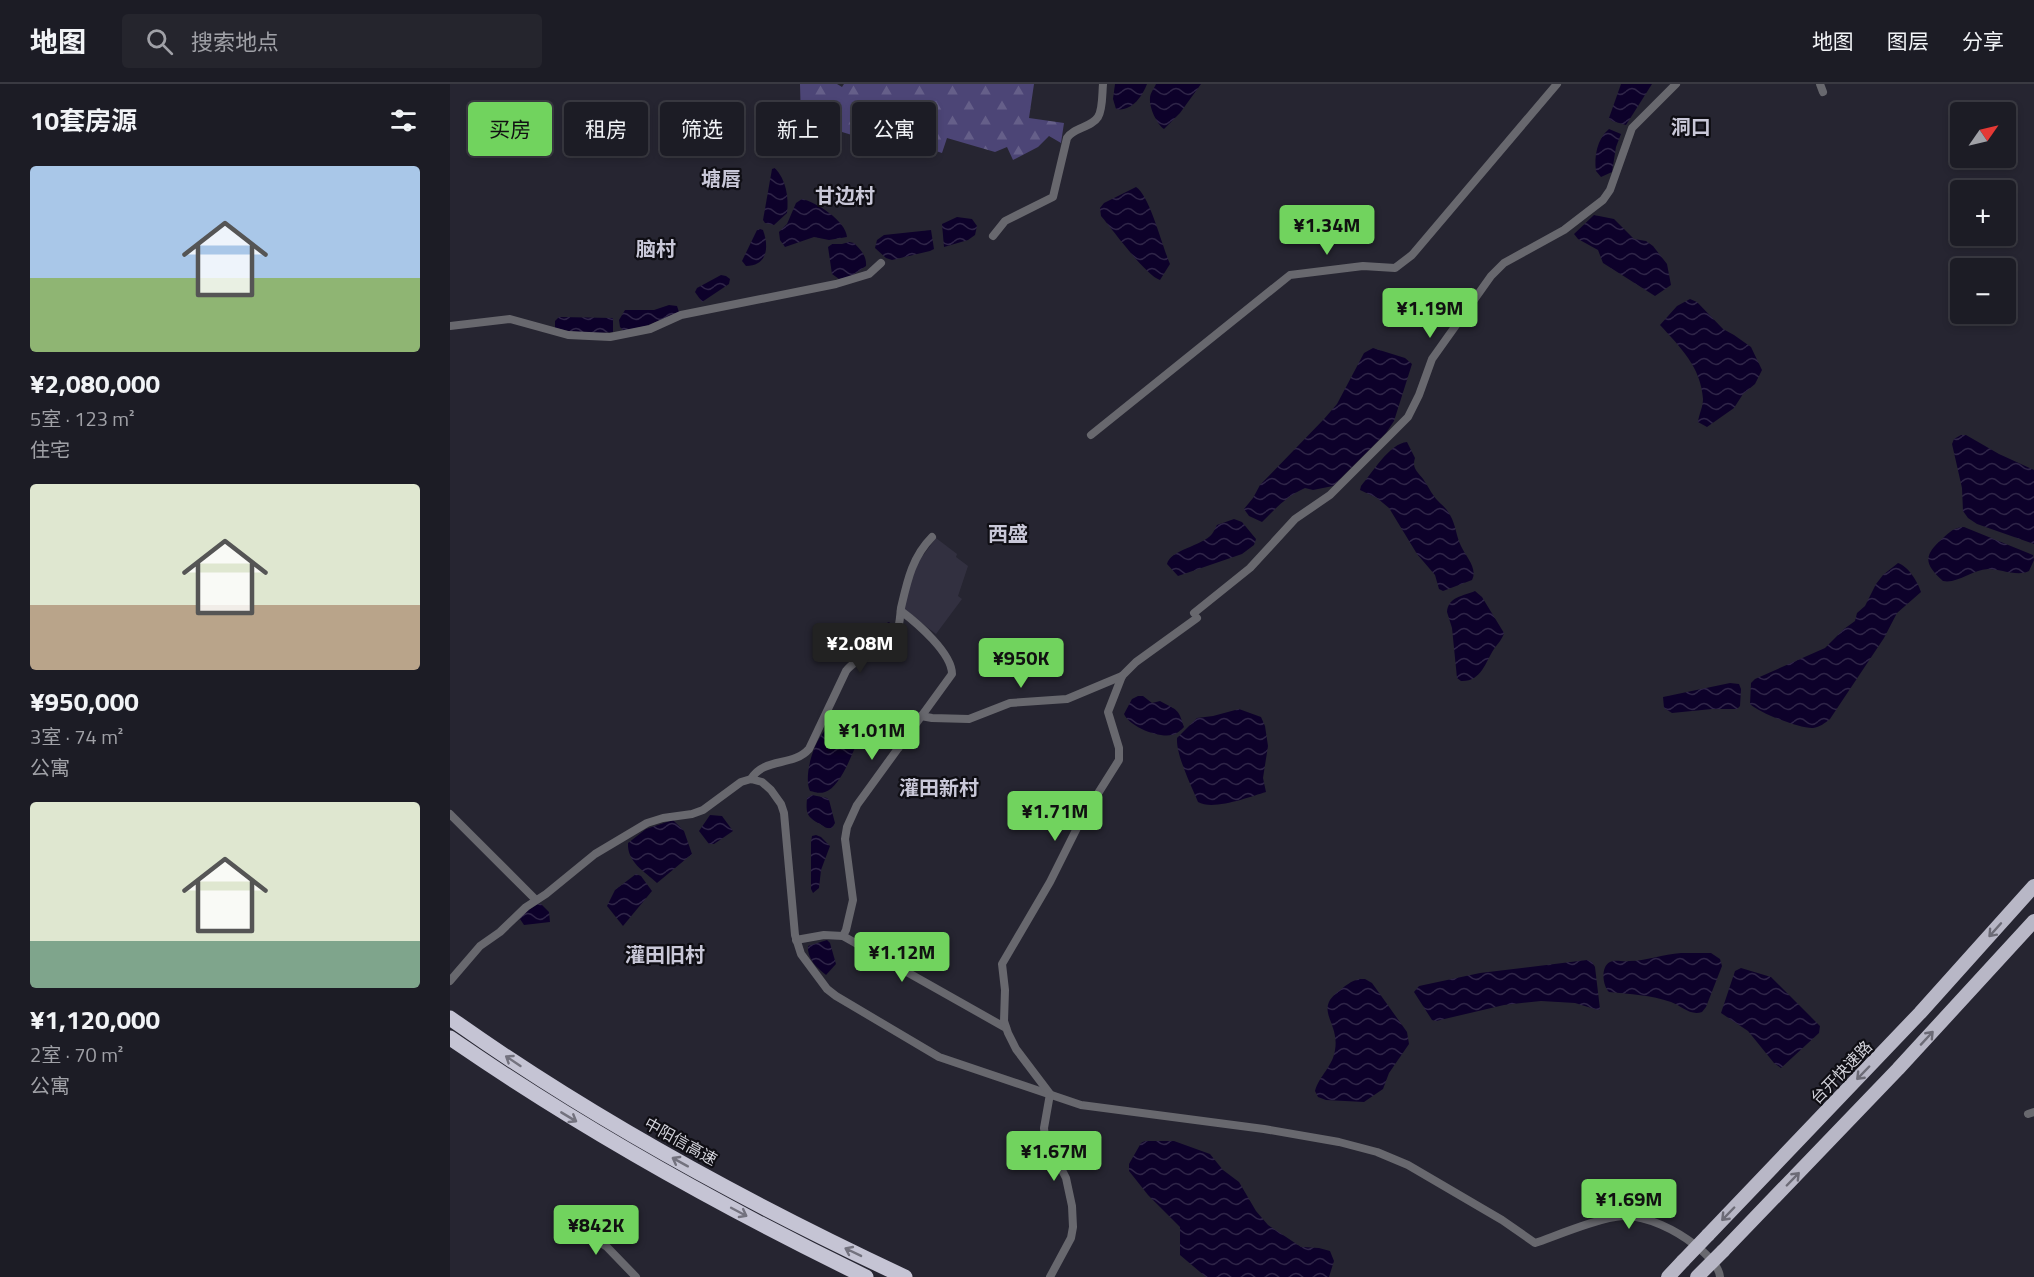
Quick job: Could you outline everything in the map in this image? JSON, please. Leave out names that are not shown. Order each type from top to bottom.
[{"type":"highway","name":"台开快速路","points":[[1668,1277],[1920,1013],[2034,886]]},
{"type":"highway","points":[[1698,1277],[1906,1061],[2034,921]]},
{"type":"highway","name":"中阳信高速","points":[[450,1018],[571,1098],[667,1155],[764,1208],[905,1277]]},
{"type":"highway","points":[[450,1038],[552,1106],[620,1147],[757,1222],[866,1277]]},
{"type":"street","points":[[993,236],[1005,221],[1053,197],[1067,138],[1072,131],[1097,119],[1103,84]]},
{"type":"street","points":[[1091,435],[1290,274],[1363,266],[1392,269],[1403,263],[1557,84]]},
{"type":"street","points":[[921,716],[969,720],[1010,703],[1067,699],[1122,676],[1136,662],[1196,616],[1250,568],[1295,519],[1330,495],[1408,417],[1432,359],[1491,276],[1504,263],[1564,230],[1603,200],[1610,190],[1632,128],[1677,84]]},
{"type":"street","points":[[450,326],[510,319],[568,335],[589,338],[610,337],[650,329],[681,315],[836,284],[869,274],[881,263]]},
{"type":"street","points":[[450,981],[480,946],[595,854],[647,823],[703,810],[741,782],[751,779],[764,766],[796,758],[807,752],[846,671],[854,662],[884,644],[897,631],[915,557],[932,537]]},
{"type":"street","points":[[843,936],[853,906],[846,833],[857,805],[952,671],[937,643],[901,611]]},
{"type":"street","points":[[1050,1277],[1071,1238],[1072,1206],[1066,1178],[1045,1137],[1044,1128],[1050,1094],[1016,1049],[1006,1028],[1002,964],[1050,882],[1080,822],[1119,760],[1119,748],[1108,715],[1122,676]]},
{"type":"street","points":[[825,717],[850,725],[899,747]]},
{"type":"street","points":[[751,779],[762,782],[771,790],[781,804],[784,813],[796,940],[801,954],[822,983],[845,1002],[939,1057],[1081,1105],[1264,1129],[1339,1142],[1377,1152],[1408,1165],[1502,1220],[1535,1243],[1624,1216],[1665,1225],[1704,1252],[1719,1272],[1720,1277]]},
{"type":"street","points":[[450,814],[536,900]]},
{"type":"street","points":[[796,940],[824,935],[843,936],[1006,1028]]},
{"type":"street","points":[[571,1223],[606,1247],[636,1277]]},
{"type":"shaded area","points":[[936,538],[968,566],[958,596],[962,599],[936,634],[903,609],[913,569]]},
{"type":"green space","points":[[800,84],[837,84],[842,87],[844,84],[1034,84],[1029,118],[1064,123],[1061,143],[1049,136],[1038,147],[1013,160],[1007,147],[995,152],[947,138],[942,153],[936,151],[936,102],[852,102],[852,135],[840,131],[840,102],[800,102]]},
{"type":"water","points":[[1115,84],[1147,84],[1142,94],[1131,106],[1116,109],[1113,99]]},
{"type":"water","points":[[1156,84],[1201,84],[1180,113],[1164,129],[1156,120],[1150,102],[1150,96]]},
{"type":"water","points":[[1621,84],[1652,84],[1626,125],[1609,118]]},
{"type":"water","points":[[1609,129],[1621,134],[1616,147],[1612,172],[1601,177],[1596,171],[1596,154],[1599,143]]},
{"type":"water","points":[[775,168],[784,183],[788,207],[787,213],[774,225],[765,223],[763,220],[772,169]]},
{"type":"water","points":[[1136,187],[1151,211],[1170,264],[1160,280],[1138,262],[1101,216],[1100,208],[1104,203]]},
{"type":"water","points":[[802,199],[829,213],[842,225],[847,237],[829,240],[814,237],[785,247],[780,240],[779,232],[787,224],[796,203]]},
{"type":"water","points":[[1594,215],[1614,219],[1634,239],[1646,241],[1653,246],[1667,264],[1671,285],[1655,296],[1603,263],[1598,250],[1578,239],[1574,234]]},
{"type":"water","points":[[957,217],[972,219],[977,226],[975,235],[968,240],[944,247],[942,224]]},
{"type":"water","points":[[757,230],[763,230],[765,236],[765,254],[759,263],[746,266],[742,261]]},
{"type":"water","points":[[931,230],[934,249],[930,251],[892,260],[886,258],[875,248],[877,240],[884,235]]},
{"type":"water","points":[[854,243],[861,250],[866,266],[850,277],[839,279],[832,274],[828,247],[832,244]]},
{"type":"water","points":[[721,275],[730,279],[729,284],[702,302],[695,292],[697,288]]},
{"type":"water","points":[[1690,299],[1697,302],[1723,329],[1751,347],[1762,370],[1755,384],[1743,394],[1734,408],[1707,427],[1698,422],[1703,399],[1694,367],[1660,325],[1677,306]]},
{"type":"water","points":[[669,305],[677,306],[679,312],[646,326],[624,331],[620,327],[619,320],[625,310],[654,310]]},
{"type":"water","points":[[559,317],[613,318],[613,332],[584,333],[555,328],[555,321]]},
{"type":"water","points":[[1373,348],[1405,358],[1412,364],[1394,421],[1386,433],[1333,486],[1313,490],[1305,488],[1299,491],[1262,522],[1249,516],[1244,509],[1260,485],[1337,404],[1364,353]]},
{"type":"water","points":[[1966,435],[2034,470],[2034,544],[1977,524],[1963,511],[1962,488],[1952,444],[1954,439]]},
{"type":"water","points":[[1407,442],[1415,458],[1415,468],[1434,497],[1449,513],[1459,542],[1474,571],[1472,580],[1443,591],[1439,589],[1435,575],[1417,554],[1389,508],[1377,498],[1360,490],[1388,453],[1394,447]]},
{"type":"water","points":[[1234,519],[1242,522],[1256,539],[1254,545],[1242,554],[1178,576],[1167,564],[1174,555],[1207,538],[1217,525]]},
{"type":"water","points":[[1964,527],[2033,555],[2034,560],[2029,571],[2014,573],[1988,569],[1954,581],[1943,581],[1929,564],[1929,554],[1950,532]]},
{"type":"water","points":[[1898,563],[1912,575],[1921,592],[1897,613],[1884,638],[1830,719],[1818,727],[1807,728],[1771,716],[1750,704],[1751,683],[1755,679],[1825,648],[1855,621],[1857,613],[1865,606],[1876,584]]},
{"type":"water","points":[[1475,591],[1482,597],[1504,633],[1478,675],[1461,681],[1457,678],[1452,628],[1447,612],[1453,600]]},
{"type":"water","points":[[889,622],[892,625],[888,634],[867,651],[863,646],[872,630]]},
{"type":"water","points":[[1730,683],[1739,684],[1741,689],[1740,706],[1737,709],[1672,713],[1664,708],[1663,697]]},
{"type":"water","points":[[1143,696],[1152,703],[1160,701],[1174,709],[1179,713],[1184,727],[1176,734],[1159,735],[1132,723],[1124,714],[1132,699]]},
{"type":"water","points":[[1239,709],[1261,717],[1265,726],[1268,746],[1263,778],[1266,792],[1222,804],[1198,802],[1181,761],[1177,738],[1197,718]]},
{"type":"water","points":[[834,725],[856,733],[859,738],[836,784],[825,792],[810,791],[808,774],[813,753],[822,734]]},
{"type":"water","points":[[812,795],[829,800],[835,823],[832,828],[825,827],[809,816],[807,798]]},
{"type":"water","points":[[710,815],[722,816],[733,831],[714,844],[709,844],[699,831]]},
{"type":"water","points":[[673,820],[684,831],[692,854],[657,883],[633,861],[628,850],[628,843],[646,829]]},
{"type":"water","points":[[816,835],[830,846],[821,870],[819,888],[813,893],[811,889],[811,842],[812,836]]},
{"type":"water","points":[[636,874],[641,876],[652,891],[623,926],[607,906],[615,890]]},
{"type":"water","points":[[538,904],[549,912],[550,922],[524,925],[520,919],[521,915]]},
{"type":"water","points":[[827,940],[836,964],[826,975],[811,959],[808,946]]},
{"type":"water","points":[[1681,953],[1711,953],[1720,959],[1722,966],[1702,1012],[1690,1012],[1671,1002],[1640,995],[1609,992],[1607,989],[1604,972],[1610,962],[1642,960]]},
{"type":"water","points":[[1587,960],[1595,967],[1600,1009],[1598,1010],[1575,1003],[1541,1001],[1504,1005],[1436,1021],[1432,1020],[1414,992],[1419,986],[1480,973]]},
{"type":"water","points":[[1741,968],[1771,977],[1820,1026],[1819,1033],[1781,1068],[1774,1063],[1748,1031],[1721,1013],[1735,971]]},
{"type":"water","points":[[1359,979],[1372,983],[1407,1032],[1409,1044],[1389,1073],[1383,1089],[1364,1102],[1326,1100],[1318,1097],[1315,1091],[1332,1061],[1335,1050],[1336,1040],[1329,1017],[1328,1004],[1341,989]]},
{"type":"water","points":[[1174,1141],[1210,1154],[1223,1170],[1239,1182],[1256,1211],[1268,1225],[1301,1247],[1330,1251],[1334,1261],[1329,1277],[1206,1277],[1180,1255],[1180,1227],[1148,1195],[1129,1171],[1129,1164],[1141,1143]]},
{"type":"district","name":"洞口","points":[[1691,127]]},
{"type":"district","name":"塘唇","points":[[721,179]]},
{"type":"district","name":"甘边村","points":[[845,196]]},
{"type":"district","name":"脑村","points":[[656,249]]},
{"type":"district","name":"西盛","points":[[1008,534]]},
{"type":"district","name":"灌田新村","points":[[939,788]]},
{"type":"district","name":"灌田旧村","points":[[665,955]]}]
